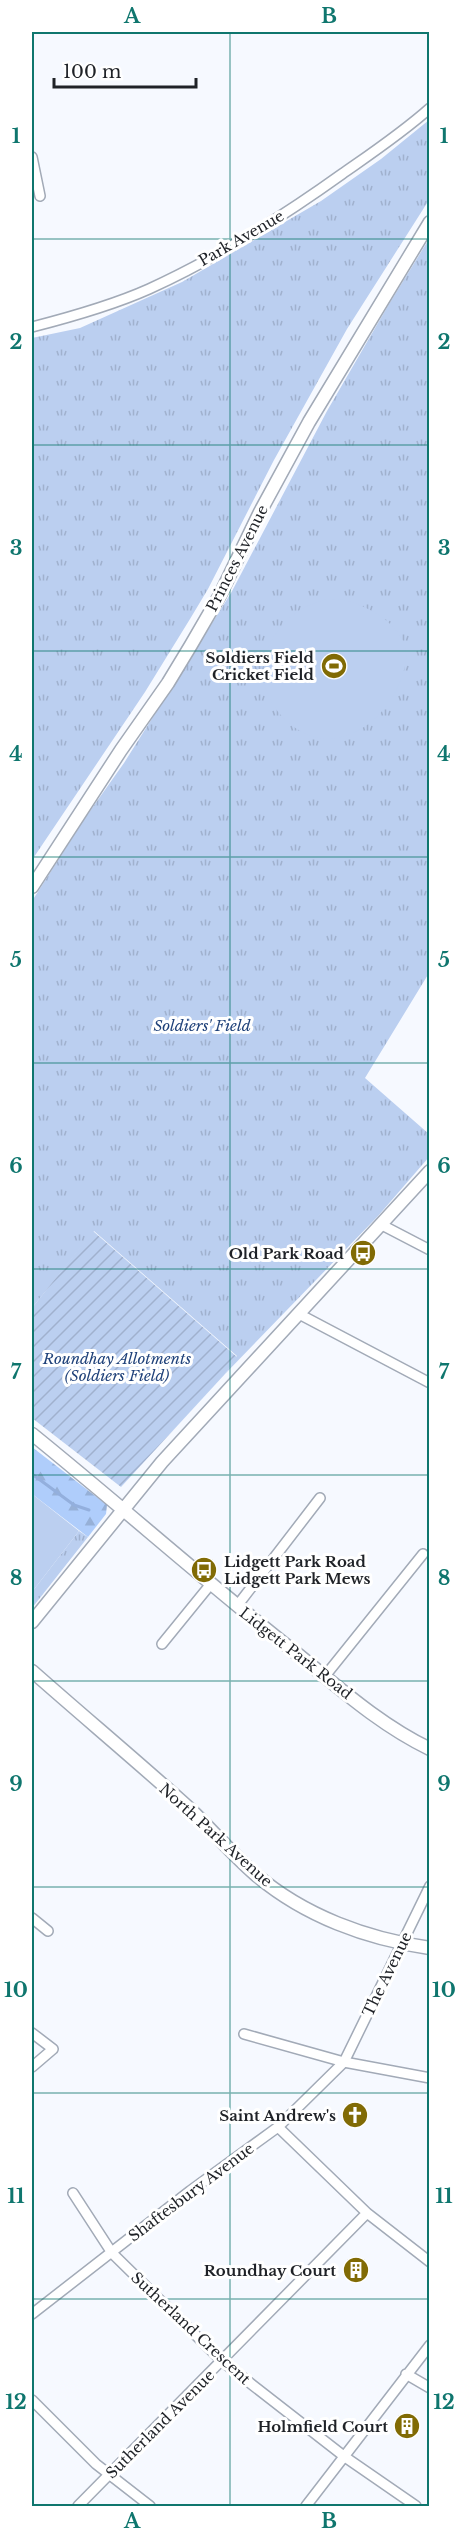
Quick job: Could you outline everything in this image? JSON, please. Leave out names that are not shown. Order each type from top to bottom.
[{"type":"street","name":"Park Avenue","points":[[32,327],[86,313],[149,289],[218,253],[314,194],[407,128],[429,108]]},
{"type":"street","points":[[32,157],[40,196]]},
{"type":"street","name":"Princes Avenue","points":[[32,887],[121,750],[168,683],[197,635],[309,422],[429,222]]},
{"type":"street","points":[[32,1622],[123,1507],[168,1455],[429,1171]]},
{"type":"street","points":[[380,1224],[429,1250]]},
{"type":"street","points":[[298,1314],[429,1383]]},
{"type":"street","name":"Lidgett Park Road","points":[[32,1434],[123,1507],[210,1585],[392,1728],[429,1749]]},
{"type":"street","points":[[237,1606],[320,1498]]},
{"type":"street","points":[[325,1676],[423,1554]]},
{"type":"street","points":[[162,1644],[210,1585]]},
{"type":"street","name":"North Park Avenue","points":[[32,1671],[191,1811],[255,1874],[304,1908],[338,1924],[402,1944],[429,1948]]},
{"type":"street","name":"The Avenue","points":[[344,2062],[429,1887]]},
{"type":"street","points":[[32,1918],[48,1931]]},
{"type":"street","points":[[32,2033],[53,2049],[32,2067]]},
{"type":"street","points":[[244,2034],[344,2062],[429,2078]]},
{"type":"street","name":"Shaftesbury Avenue","points":[[32,2314],[190,2191],[278,2127],[344,2062]]},
{"type":"street","points":[[278,2127],[368,2213],[429,2262]]},
{"type":"street","name":"Sutherland Crescent","points":[[73,2193],[112,2253],[223,2362],[345,2457],[416,2506]]},
{"type":"street","name":"Sutherland Avenue","points":[[78,2506],[368,2213]]},
{"type":"street","points":[[306,2506],[429,2345]]},
{"type":"street","points":[[406,2374],[429,2388]]},
{"type":"street","points":[[32,2400],[109,2475],[150,2506]]},
{"type":"green space","points":[[429,120],[429,200],[347,329],[274,460],[208,589],[190,619],[145,692],[32,860],[32,338],[80,328],[182,282],[321,201],[381,159]]},
{"type":"green space","name":"Soldiers' Field","points":[[429,239],[429,973],[365,1078],[429,1134],[429,1157],[378,1216],[225,1374],[237,1356],[94,1231],[32,1308],[32,901],[85,818],[124,763],[231,593],[327,411]]},
{"type":"green space","name":"Soldiers Field Cricket Field","points":[[326,599],[352,602],[382,617],[400,635],[406,657],[399,684],[392,699],[382,712],[356,732],[325,739],[294,727],[280,714],[270,700],[265,685],[264,669],[266,654],[283,625],[300,610]]},
{"type":"green space","name":"Roundhay Allotments (Soldiers Field)","points":[[93,1231],[237,1357],[225,1374],[121,1487],[32,1418],[32,1308]]},
{"type":"green space","points":[[32,1447],[107,1505],[106,1514],[88,1537],[32,1494]]},
{"type":"green space","points":[[32,1494],[79,1531],[32,1592]]},
{"type":"green space","points":[[79,1531],[88,1537],[32,1608],[32,1592]]},
{"type":"waterway","points":[[32,1474],[74,1505],[89,1510]]},
{"type":"place","name":"Soldiers Field Cricket Field","points":[[334,666]]},
{"type":"place","name":"Old Park Road","points":[[363,1253]]},
{"type":"place","name":"Lidgett Park Road Lidgett Park Mews","points":[[204,1570]]},
{"type":"place","name":"Saint Andrew's","points":[[355,2115]]},
{"type":"place","name":"Roundhay Court","points":[[356,2270]]},
{"type":"place","name":"Holmfield Court","points":[[407,2426]]}]
